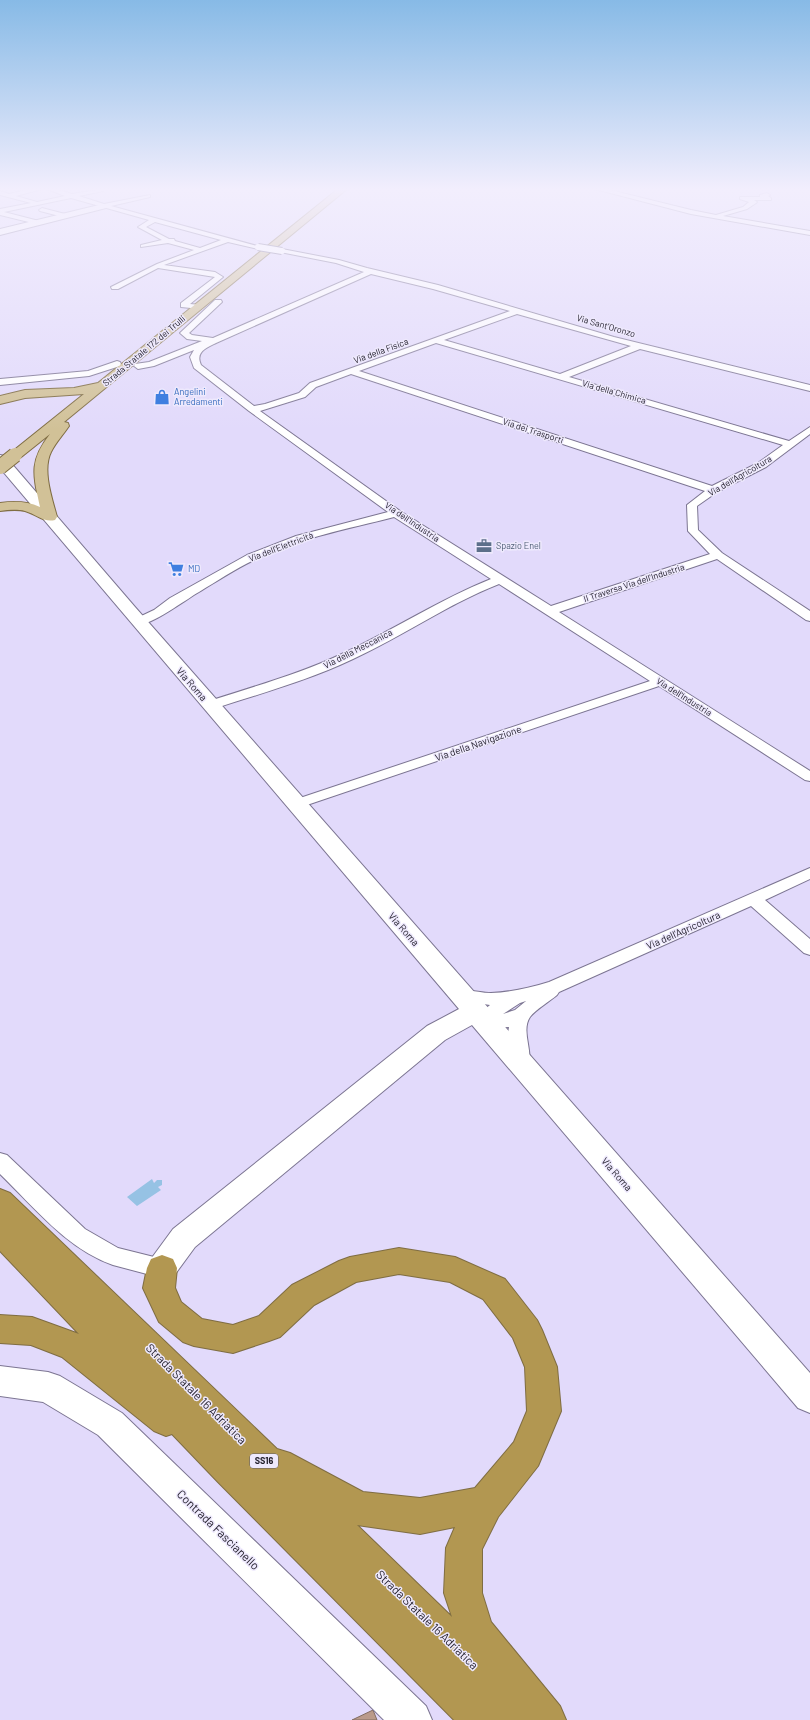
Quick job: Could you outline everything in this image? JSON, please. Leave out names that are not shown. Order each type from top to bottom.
[{"type":"highway","name":"Strada Statale 16 Adriatica","points":[[0,1201],[482,1720]]},
{"type":"highway","name":"Strada Statale 16 Adriatica","points":[[0,1231],[243,1461],[530,1720]]},
{"type":"highway","points":[[162,1268],[159,1288],[170,1312],[194,1332],[233,1339],[269,1327],[303,1295],[350,1270],[399,1261],[455,1270],[494,1289],[526,1330],[542,1367],[544,1411],[526,1454],[485,1504],[464,1548],[463,1593],[476,1633],[546,1720]]},
{"type":"highway","points":[[0,1329],[32,1331],[73,1347],[243,1461],[360,1509],[420,1516],[485,1504]]},
{"type":"main road","name":"Strada Statale 172 dei Trulli","points":[[0,467],[69,413],[244,269]]},
{"type":"main road","points":[[0,400],[19,394],[34,392],[65,393],[89,390],[105,383]]},
{"type":"main road","points":[[65,393],[77,400],[69,413]]},
{"type":"main road","points":[[50,517],[46,504],[41,461],[50,442],[91,395]]},
{"type":"main road","points":[[0,506],[15,497],[24,488]]},
{"type":"main road","points":[[0,506],[20,505],[30,507],[50,517]]},
{"type":"street","points":[[115,287],[150,269]]},
{"type":"street","points":[[179,269],[215,274],[219,277],[184,305],[198,307]]},
{"type":"street","name":"Via Sant'Oronzo","points":[[366,269],[435,287],[639,346],[810,388]]},
{"type":"street","points":[[138,366],[151,364],[213,341],[371,271]]},
{"type":"street","points":[[213,341],[190,337],[184,333],[218,302]]},
{"type":"street","name":"Via della Fisica","points":[[252,409],[266,407],[302,395],[313,385],[518,311]]},
{"type":"street","points":[[182,352],[195,354],[201,348],[213,341]]},
{"type":"street","name":"Via della Chimica","points":[[437,341],[791,444]]},
{"type":"street","points":[[560,377],[639,346]]},
{"type":"street","name":"Via dell'Industria","points":[[195,354],[194,360],[197,366],[252,409],[396,512],[659,682],[810,777]]},
{"type":"street","points":[[0,382],[89,373],[117,364]]},
{"type":"street","name":"Via dei Trasporti","points":[[352,372],[713,490]]},
{"type":"street","name":"Via dell'Agricoltura","points":[[810,430],[762,465],[713,490],[692,505],[693,531],[718,555],[810,617]]},
{"type":"street","name":"Via Roma","points":[[0,459],[296,804],[810,1398]]},
{"type":"street","name":"Via dell'Elettricità","points":[[134,616],[158,613],[174,601],[252,557],[300,538],[396,512]]},
{"type":"street","name":"II Traversa Via dell'Industria","points":[[549,611],[718,555]]},
{"type":"street","name":"Via della Meccanica","points":[[211,705],[313,672],[349,656],[465,593],[500,579]]},
{"type":"street","name":"Via della Navigazione","points":[[296,804],[659,682]]},
{"type":"street","name":"Via dell'Agricoltura","points":[[474,1009],[489,999],[514,998],[555,987],[810,873]]},
{"type":"street","points":[[754,899],[810,949]]},
{"type":"street","name":"Via dell'Agricoltura","points":[[474,1009],[506,1021],[521,1016],[555,987]]},
{"type":"street","name":"Via dell'Agricoltura","points":[[474,1009],[497,1010],[514,998]]},
{"type":"street","points":[[0,1161],[77,1235],[113,1256],[162,1268],[184,1238],[436,1033],[474,1009]]},
{"type":"street","points":[[520,1062],[517,1033],[521,1016]]},
{"type":"street","name":"Contrada Fascianello","points":[[0,1381],[48,1387],[110,1424],[412,1720]]},
{"type":"water","points":[[152,1179],[154,1183],[157,1180],[162,1180],[162,1185],[158,1187],[161,1190],[137,1206],[127,1197]]},
{"type":"building","points":[[373,1710],[377,1720],[352,1720]]},
{"type":"place","name":"Angelini Arredamenti","points":[[162,397]]},
{"type":"place","name":"Spazio Enel","points":[[484,546]]},
{"type":"place","name":"MD","points":[[176,569]]}]
